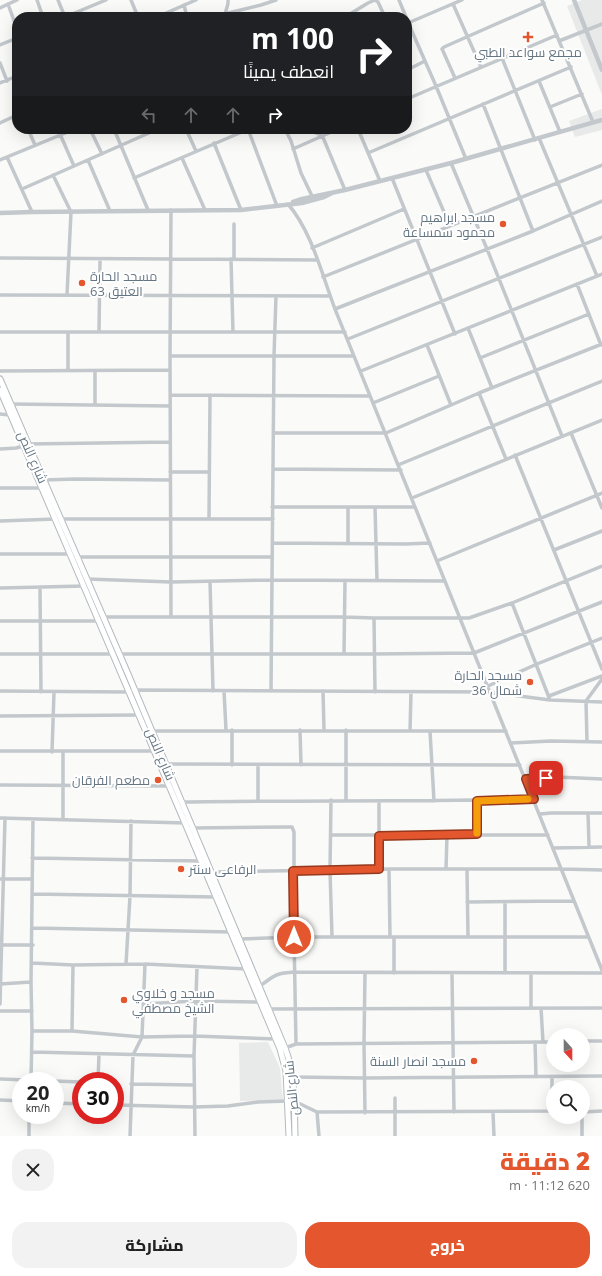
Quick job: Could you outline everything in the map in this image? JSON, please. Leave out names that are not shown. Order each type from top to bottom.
[{"type":"main road","name":"شارع النص","points":[[0,379],[42,488],[87,580],[113,654],[151,731],[182,802],[216,896],[276,1039],[286,1066],[295,1136]]},
{"type":"main road","name":"شارع النص","points":[[0,390],[10,414],[43,480],[84,586],[119,654],[139,715],[154,752],[201,861],[208,872],[260,986],[285,1048],[293,1076],[289,1136]]},
{"type":"street","points":[[0,8],[18,0]]},
{"type":"street","points":[[37,0],[42,12]]},
{"type":"street","points":[[58,0],[63,12]]},
{"type":"street","points":[[77,12],[106,0]]},
{"type":"street","points":[[131,0],[136,12]]},
{"type":"street","points":[[168,12],[196,0]]},
{"type":"street","points":[[226,12],[228,0]]},
{"type":"street","points":[[238,12],[276,0]]},
{"type":"street","points":[[353,12],[375,0],[378,2],[383,12]]},
{"type":"street","points":[[400,0],[404,12]]},
{"type":"street","points":[[412,20],[462,0]]},
{"type":"street","points":[[576,1],[586,30],[600,58],[602,70]]},
{"type":"street","points":[[455,78],[442,48],[543,2],[593,122]]},
{"type":"street","points":[[8,4],[12,15]]},
{"type":"street","points":[[454,4],[481,67]]},
{"type":"street","points":[[184,5],[186,12]]},
{"type":"street","points":[[560,41],[602,24]]},
{"type":"street","points":[[412,31],[466,159]]},
{"type":"street","points":[[412,97],[557,35]]},
{"type":"street","points":[[0,45],[12,40]]},
{"type":"street","points":[[502,58],[558,183],[597,276]]},
{"type":"street","points":[[412,68],[426,61]]},
{"type":"street","points":[[0,62],[7,81]]},
{"type":"street","points":[[368,153],[570,67]]},
{"type":"street","points":[[0,83],[12,78]]},
{"type":"street","points":[[539,81],[560,132]]},
{"type":"street","points":[[550,107],[582,94]]},
{"type":"street","points":[[484,104],[533,231]]},
{"type":"street","points":[[0,123],[12,117]]},
{"type":"street","points":[[289,204],[312,196],[380,182],[502,150],[602,120]]},
{"type":"street","points":[[30,134],[35,145]]},
{"type":"street","points":[[0,160],[60,134],[74,166]]},
{"type":"street","points":[[92,134],[102,154]]},
{"type":"street","points":[[116,134],[148,210]]},
{"type":"street","points":[[22,189],[146,134]]},
{"type":"street","points":[[188,134],[196,151]]},
{"type":"street","points":[[134,178],[236,134]]},
{"type":"street","points":[[251,134],[277,206]]},
{"type":"street","points":[[287,134],[301,173],[312,196]]},
{"type":"street","points":[[319,134],[322,135],[345,190]]},
{"type":"street","points":[[360,134],[380,182]]},
{"type":"street","points":[[293,149],[322,135]]},
{"type":"street","points":[[214,143],[241,210]]},
{"type":"street","points":[[7,157],[32,212]]},
{"type":"street","points":[[182,158],[205,210]]},
{"type":"street","points":[[88,160],[110,211]]},
{"type":"street","points":[[451,163],[562,436]]},
{"type":"street","points":[[323,277],[602,165]]},
{"type":"street","points":[[426,170],[450,226]]},
{"type":"street","points":[[53,176],[70,212],[67,295]]},
{"type":"street","points":[[392,178],[455,334]]},
{"type":"street","points":[[0,213],[241,210],[314,200],[324,198],[332,193]]},
{"type":"street","points":[[335,309],[533,231],[602,201]]},
{"type":"street","points":[[260,986],[281,973],[295,972],[602,972],[526,779],[335,309],[317,260],[300,221],[289,204]]},
{"type":"street","points":[[312,248],[404,209]]},
{"type":"street","points":[[171,210],[171,616]]},
{"type":"street","points":[[232,332],[234,224]]},
{"type":"street","points":[[348,339],[602,236]]},
{"type":"street","points":[[0,258],[100,260],[317,260]]},
{"type":"street","points":[[99,332],[100,260]]},
{"type":"street","points":[[361,371],[602,274]]},
{"type":"street","points":[[274,433],[386,433],[479,393],[602,344],[577,284]]},
{"type":"street","points":[[0,295],[330,296]]},
{"type":"street","points":[[271,691],[274,333],[276,296]]},
{"type":"street","points":[[480,358],[589,314]]},
{"type":"street","points":[[468,328],[492,388]]},
{"type":"street","points":[[0,332],[345,332]]},
{"type":"street","points":[[68,332],[68,371]]},
{"type":"street","points":[[427,345],[451,405]]},
{"type":"street","points":[[170,356],[354,356]]},
{"type":"street","points":[[0,371],[170,370]]},
{"type":"street","points":[[95,371],[96,405]]},
{"type":"street","points":[[373,403],[439,376]]},
{"type":"street","points":[[398,465],[602,381]]},
{"type":"street","points":[[479,393],[506,459]]},
{"type":"street","points":[[170,395],[370,396]]},
{"type":"street","points":[[209,518],[210,395]]},
{"type":"street","points":[[10,404],[170,406]]},
{"type":"street","points":[[0,414],[10,414]]},
{"type":"street","points":[[412,498],[602,420]]},
{"type":"street","points":[[571,433],[602,508]]},
{"type":"street","points":[[0,449],[16,448],[26,445],[170,442]]},
{"type":"street","points":[[515,455],[580,611],[602,669]]},
{"type":"street","points":[[273,469],[401,470]]},
{"type":"street","points":[[170,472],[209,472]]},
{"type":"street","points":[[43,480],[76,478],[170,480]]},
{"type":"street","points":[[0,488],[42,488]]},
{"type":"street","points":[[437,561],[602,492]]},
{"type":"street","points":[[272,507],[415,507]]},
{"type":"street","points":[[375,507],[377,580]]},
{"type":"street","points":[[348,508],[348,543]]},
{"type":"street","points":[[0,521],[171,518],[272,519]]},
{"type":"street","points":[[554,550],[602,531]]},
{"type":"street","points":[[273,543],[430,543]]},
{"type":"street","points":[[0,554],[71,554]]},
{"type":"street","points":[[77,557],[272,557]]},
{"type":"street","points":[[0,621],[171,616],[461,619],[474,617],[512,603],[602,566]]},
{"type":"street","points":[[87,580],[171,582],[272,580],[445,581]]},
{"type":"street","points":[[210,581],[212,691]]},
{"type":"street","points":[[344,654],[345,581]]},
{"type":"street","points":[[0,588],[84,586]]},
{"type":"street","points":[[40,588],[41,692]]},
{"type":"street","points":[[119,654],[474,653],[602,602]]},
{"type":"street","points":[[512,603],[550,698]]},
{"type":"street","points":[[374,618],[375,692]]},
{"type":"street","points":[[488,686],[537,664],[602,638]]},
{"type":"street","points":[[0,654],[113,654]]},
{"type":"street","points":[[550,698],[602,676]]},
{"type":"street","points":[[587,742],[586,702],[602,679]]},
{"type":"street","points":[[0,691],[490,692],[586,702],[602,702]]},
{"type":"street","points":[[224,691],[226,730]]},
{"type":"street","points":[[323,691],[324,730]]},
{"type":"street","points":[[52,752],[54,692]]},
{"type":"street","points":[[410,731],[411,692]]},
{"type":"street","points":[[0,716],[139,715]]},
{"type":"street","points":[[232,730],[232,764]]},
{"type":"street","points":[[300,730],[301,765]]},
{"type":"street","points":[[346,730],[346,800]]},
{"type":"street","points":[[151,731],[506,731]]},
{"type":"street","points":[[430,731],[434,801]]},
{"type":"street","points":[[511,744],[550,741],[602,742]]},
{"type":"street","points":[[0,751],[154,752]]},
{"type":"street","points":[[63,752],[63,820]]},
{"type":"street","points":[[166,764],[520,765]]},
{"type":"street","points":[[258,765],[258,800]]},
{"type":"street","points":[[526,779],[556,777],[602,779]]},
{"type":"street","points":[[0,785],[169,786]]},
{"type":"street","points":[[182,802],[258,800],[477,801],[534,799]]},
{"type":"street","points":[[331,800],[330,870],[332,937]]},
{"type":"street","points":[[379,801],[379,869]]},
{"type":"street","points":[[477,801],[477,834]]},
{"type":"street","points":[[588,813],[589,846]]},
{"type":"street","points":[[540,814],[602,813]]},
{"type":"street","points":[[0,818],[185,822]]},
{"type":"street","points":[[0,1004],[1,907],[5,818]]},
{"type":"street","points":[[31,1072],[33,819]]},
{"type":"street","points":[[126,964],[130,896],[130,821]]},
{"type":"street","points":[[192,828],[292,827],[294,832],[293,871],[296,1044]]},
{"type":"street","points":[[331,835],[548,835]]},
{"type":"street","points":[[446,869],[447,835]]},
{"type":"street","points":[[553,848],[589,846],[602,847]]},
{"type":"street","points":[[32,858],[201,861]]},
{"type":"street","points":[[208,872],[379,869],[602,870]]},
{"type":"street","points":[[390,869],[394,973]]},
{"type":"street","points":[[467,869],[468,937]]},
{"type":"street","points":[[2,879],[32,879]]},
{"type":"street","points":[[33,894],[216,896]]},
{"type":"street","points":[[467,902],[505,903],[574,901]]},
{"type":"street","points":[[505,903],[505,973]]},
{"type":"street","points":[[33,928],[231,932]]},
{"type":"street","points":[[239,939],[294,937],[588,937]]},
{"type":"street","points":[[0,945],[33,945]]},
{"type":"street","points":[[32,963],[73,965],[145,964],[247,969]]},
{"type":"street","points":[[130,1136],[133,1055],[142,1037],[145,964]]},
{"type":"street","points":[[72,1031],[73,965]]},
{"type":"street","points":[[195,1136],[194,1036],[196,967]]},
{"type":"street","points":[[365,973],[365,1113]]},
{"type":"street","points":[[452,973],[454,1112]]},
{"type":"street","points":[[531,973],[531,1008]]},
{"type":"street","points":[[0,984],[31,982]]},
{"type":"street","points":[[144,1004],[195,1001],[260,1002]]},
{"type":"street","points":[[285,1048],[296,1044],[543,1042],[541,1008]]},
{"type":"street","points":[[269,1009],[602,1008]]},
{"type":"street","points":[[0,1011],[32,1011]]},
{"type":"street","points":[[32,1031],[72,1031],[142,1037],[194,1036],[276,1039]]},
{"type":"street","points":[[590,1041],[602,1041]]},
{"type":"street","points":[[535,1042],[536,1077]]},
{"type":"street","points":[[32,1052],[194,1056]]},
{"type":"street","points":[[98,1072],[99,1054]]},
{"type":"street","points":[[293,1076],[365,1078],[602,1076]]},
{"type":"street","points":[[0,1079],[12,1080]]},
{"type":"street","points":[[131,1084],[194,1085]]},
{"type":"street","points":[[395,1098],[395,1136]]},
{"type":"street","points":[[0,1100],[12,1101]]},
{"type":"street","points":[[124,1106],[194,1107],[291,1101],[317,1112],[395,1113],[546,1111]]},
{"type":"street","points":[[590,1112],[602,1111]]},
{"type":"street","points":[[317,1112],[319,1136]]},
{"type":"street","points":[[493,1112],[494,1136]]},
{"type":"street","points":[[29,1124],[29,1136]]},
{"type":"street","points":[[582,1124],[582,1136]]},
{"type":"shaded area","points":[[582,0],[602,0],[602,95],[567,6]]},
{"type":"shaded area","points":[[602,109],[602,130],[575,137],[569,121]]},
{"type":"shaded area","points":[[268,1042],[280,1068],[283,1100],[240,1101],[239,1043]]},
{"type":"slow traffic","points":[[477,833],[477,801],[528,799]]},
{"type":"place","name":"مجمع سواعد الطبي","points":[[528,37]]},
{"type":"place","name":"مسجد ابراهيم محمود سمساعة","points":[[503,224]]},
{"type":"place","name":"مسجد الحارة 63 العتيق","points":[[82,283]]},
{"type":"place","name":"مسجد الحارة 36 شمال","points":[[530,682]]},
{"type":"place","name":"مطعم الفرقان","points":[[158,780]]},
{"type":"place","name":"الرفاعى سنتر","points":[[181,869]]},
{"type":"place","name":"مسجد و خلاوي الشيخ مصطفي","points":[[124,1000]]},
{"type":"place","name":"مسجد انصار السنة","points":[[474,1061]]},
{"type":"route","points":[[294,937],[293,871],[379,869],[379,836],[477,834],[477,801],[534,799],[526,779],[546,778]]}]
